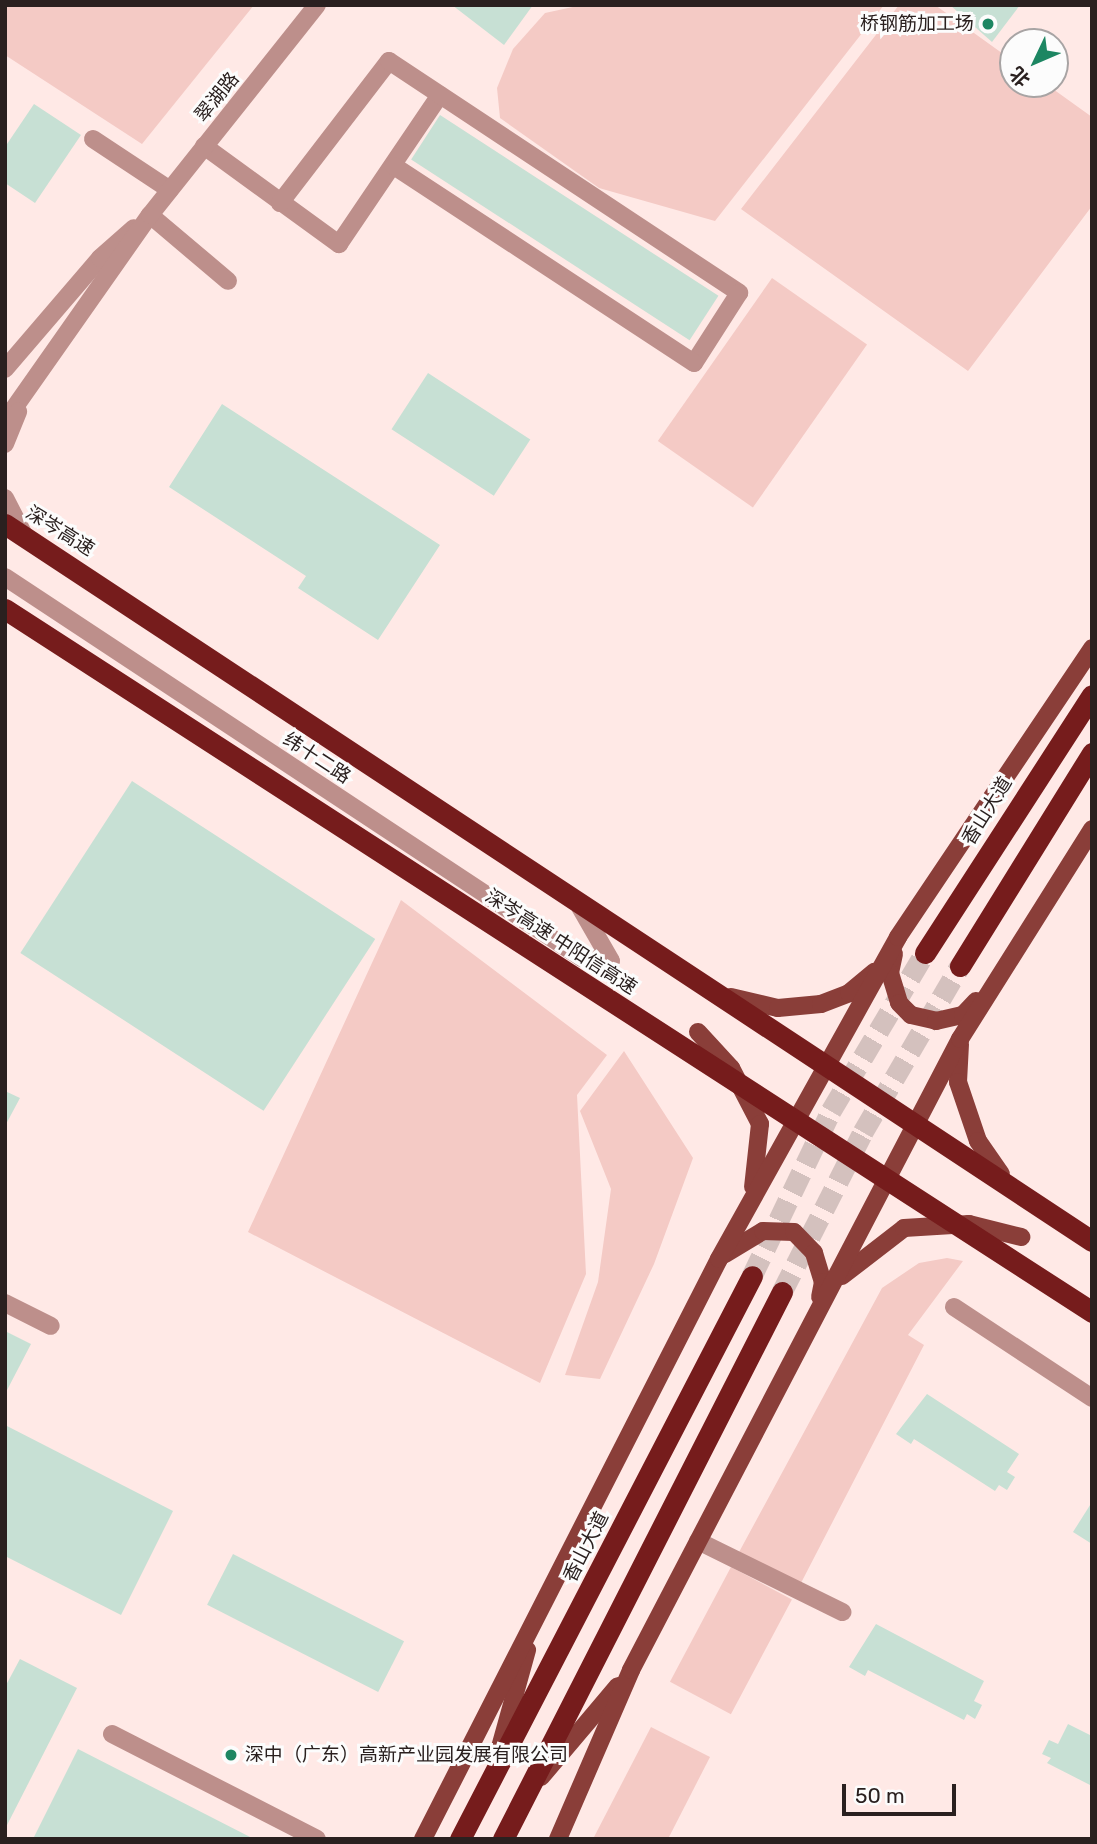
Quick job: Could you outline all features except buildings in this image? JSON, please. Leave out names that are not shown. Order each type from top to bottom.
[{"type":"highway","points":[[5,513],[92,577],[1092,1241]]},
{"type":"highway","name":"深岑高速","points":[[5,524],[92,577]]},
{"type":"highway","name":"深岑高速 中阳信高速","points":[[5,609],[1092,1312]]},
{"type":"highway","name":"香山大道","points":[[925,953],[1092,695]]},
{"type":"highway","points":[[960,966],[1092,754]]},
{"type":"highway","name":"香山大道","points":[[460,1839],[752,1276]]},
{"type":"highway","points":[[503,1839],[782,1292]]},
{"type":"main road","points":[[423,1839],[719,1259],[898,937],[1092,648]]},
{"type":"main road","points":[[558,1839],[631,1670],[960,1039],[987,989],[1092,829]]},
{"type":"main road","points":[[898,937],[890,973],[899,1003],[911,1015],[936,1021],[962,1015],[987,989]]},
{"type":"main road","points":[[701,985],[747,1003],[778,1008],[821,1004],[849,993],[884,962]]},
{"type":"main road","points":[[698,1032],[731,1068],[760,1124],[749,1205]]},
{"type":"main road","points":[[960,1039],[958,1082],[978,1141],[1001,1174]]},
{"type":"main road","points":[[827,1291],[876,1244],[904,1228],[969,1224],[1021,1237]]},
{"type":"main road","points":[[719,1259],[763,1231],[794,1232],[814,1253],[823,1282],[817,1311]]},
{"type":"main road","points":[[492,1777],[536,1616]]},
{"type":"main road","points":[[525,1795],[631,1670]]},
{"type":"street","name":"翠湖路","points":[[5,421],[19,406],[150,215],[317,5]]},
{"type":"street","points":[[280,203],[389,61],[739,293],[694,363],[394,166]]},
{"type":"street","points":[[204,146],[339,244],[440,95]]},
{"type":"street","points":[[93,139],[170,190]]},
{"type":"street","name":"翠湖路","points":[[5,369],[100,258],[150,215]]},
{"type":"street","points":[[150,215],[228,281]]},
{"type":"street","points":[[5,444],[19,406]]},
{"type":"street","points":[[5,498],[32,549]]},
{"type":"street","points":[[5,531],[32,549]]},
{"type":"street","name":"纬十二路","points":[[5,577],[582,958],[611,961],[588,912],[32,549]]},
{"type":"street","points":[[5,590],[28,592]]},
{"type":"street","points":[[5,1303],[51,1326]]},
{"type":"street","points":[[954,1307],[1092,1398]]},
{"type":"street","points":[[698,1541],[842,1612]]},
{"type":"street","points":[[112,1734],[317,1839]]},
{"type":"shaded area","points":[[5,5],[254,5],[142,144],[5,55]]},
{"type":"shaded area","points":[[582,5],[884,5],[715,221],[599,188],[500,118],[497,88],[513,49],[545,13]]},
{"type":"shaded area","points":[[899,5],[935,5],[999,51],[999,98],[1066,98],[1092,117],[1092,206],[968,371],[741,209]]},
{"type":"shaded area","points":[[772,278],[867,345],[753,508],[658,441]]},
{"type":"shaded area","points":[[401,900],[607,1055],[577,1095],[586,1274],[540,1383],[248,1232]]},
{"type":"shaded area","points":[[624,1051],[693,1158],[654,1264],[600,1379],[565,1375],[598,1282],[611,1189],[580,1111]]},
{"type":"shaded area","points":[[947,1258],[963,1261],[908,1335],[924,1345],[801,1583],[738,1554],[882,1288],[919,1263]]},
{"type":"shaded area","points":[[731,1567],[792,1599],[731,1714],[670,1682]]},
{"type":"shaded area","points":[[651,1727],[710,1757],[668,1839],[593,1839]]},
{"type":"tunnel","points":[[752,1276],[831,1111],[925,953]]},
{"type":"tunnel","points":[[782,1292],[863,1132],[960,966]]},
{"type":"place","name":"桥钢筋加工场","points":[[988,24]]},
{"type":"place","name":"深中（广东）高新产业园发展有限公司","points":[[231,1755]]}]
